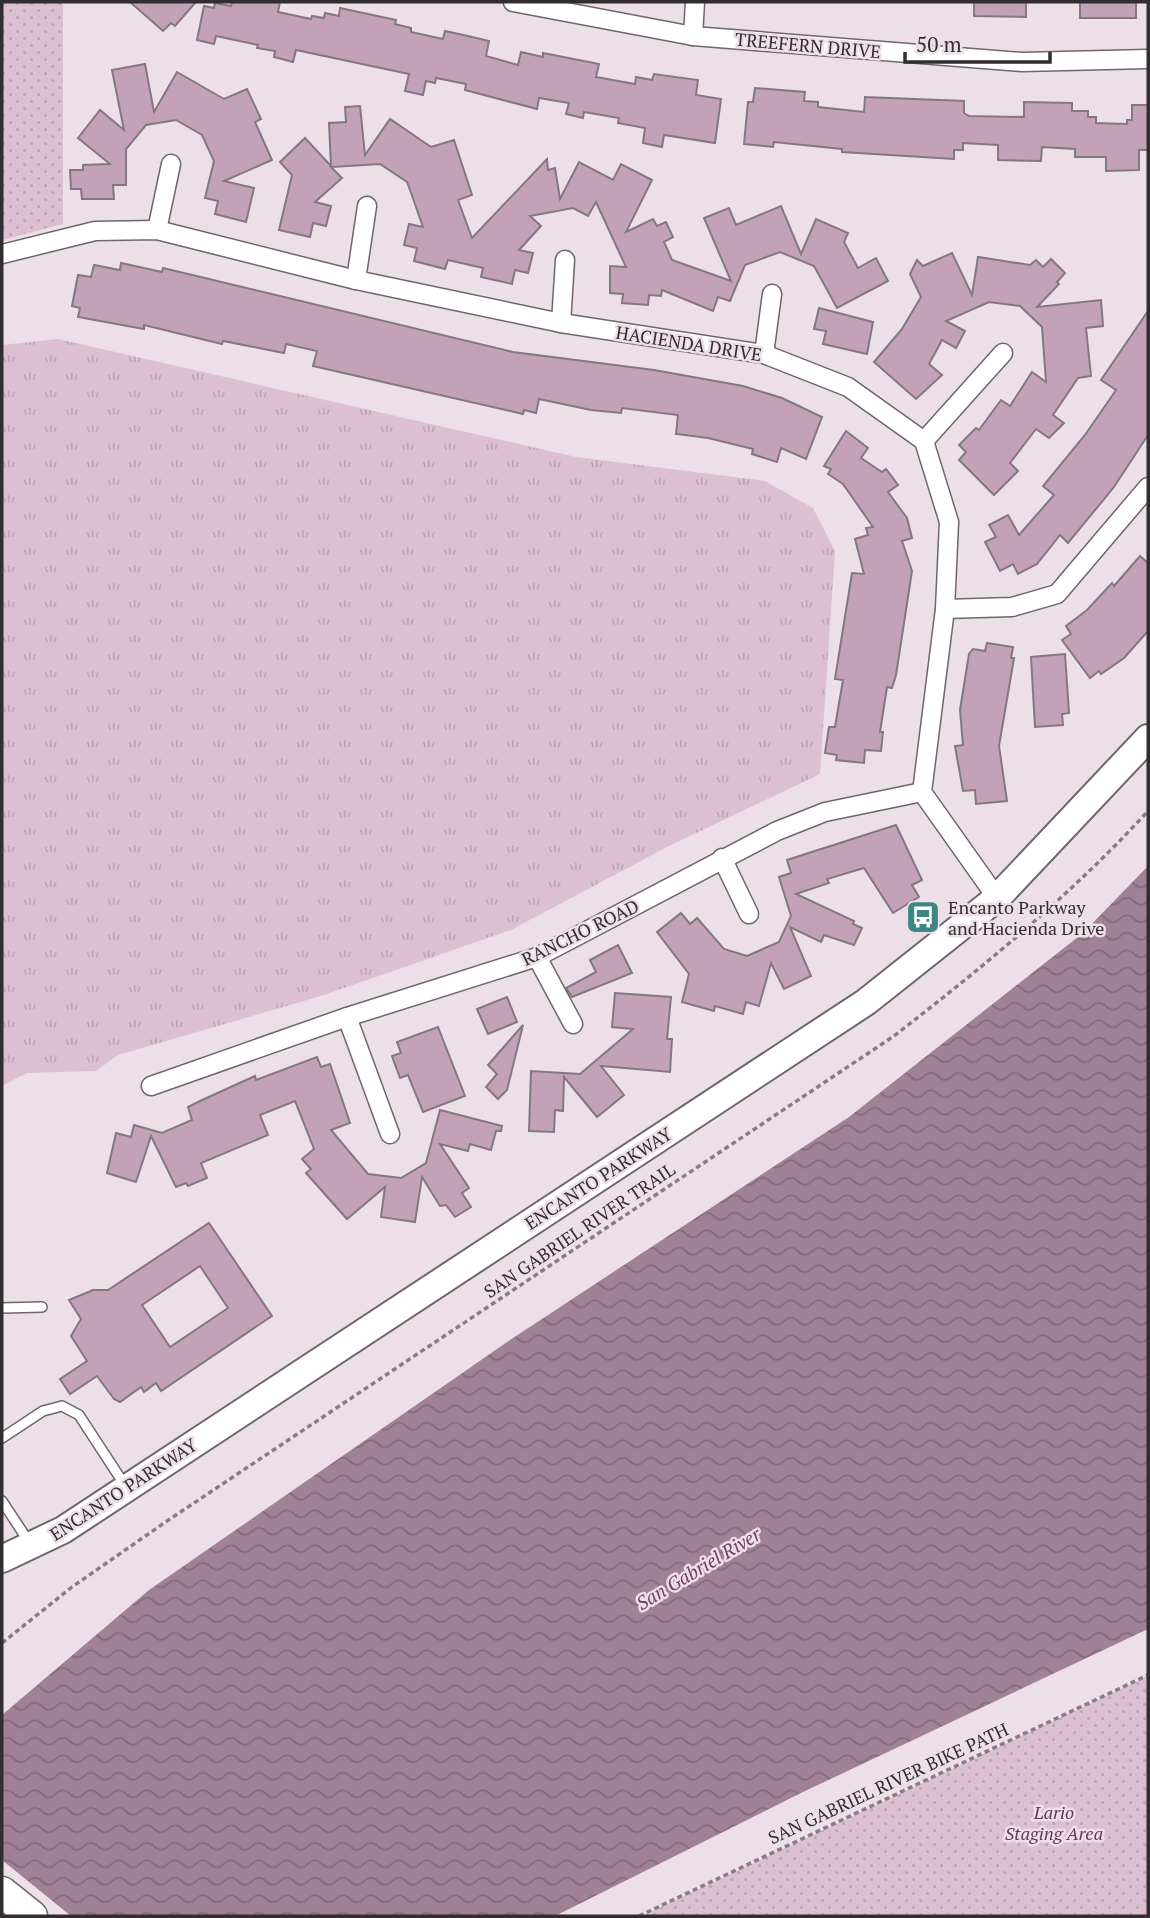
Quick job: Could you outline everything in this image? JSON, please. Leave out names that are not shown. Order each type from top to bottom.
[{"type":"main road","points":[[2,1892],[32,1916]]},
{"type":"street","name":"TREEFERN DRIVE","points":[[513,2],[693,36],[1022,62],[1148,59]]},
{"type":"street","points":[[693,36],[695,2]]},
{"type":"street","points":[[158,230],[171,164]]},
{"type":"street","points":[[356,280],[366,206]]},
{"type":"street","name":"HACIENDA DRIVE","points":[[2,254],[95,231],[158,230],[356,280],[561,324],[764,354],[848,387],[924,441]]},
{"type":"street","points":[[561,324],[565,260]]},
{"type":"street","points":[[764,354],[772,294]]},
{"type":"street","points":[[997,898],[922,792],[945,609],[949,522],[924,441],[1003,353]]},
{"type":"street","points":[[945,609],[1012,607],[1056,594],[1148,487]]},
{"type":"street","name":"ENCANTO PARKWAY","points":[[2,1559],[32,1546],[127,1488],[866,1002],[997,898],[1148,738]]},
{"type":"street","name":"RANCHO ROAD","points":[[151,1086],[347,1017],[537,957],[722,858],[825,811],[922,792]]},
{"type":"street","points":[[722,858],[750,914]]},
{"type":"street","points":[[537,957],[573,1024]]},
{"type":"street","points":[[347,1017],[390,1134]]},
{"type":"lane","points":[[2,1308],[42,1307]]},
{"type":"lane","points":[[2,1438],[43,1410],[62,1406],[79,1415],[127,1488]]},
{"type":"lane","points":[[2,1501],[32,1546]]},
{"type":"path","name":"SAN GABRIEL RIVER TRAIL","points":[[2,1643],[72,1587],[167,1521],[894,1037],[976,973],[1094,869],[1148,811]]},
{"type":"path","name":"SAN GABRIEL RIVER BIKE PATH","points":[[639,1916],[1148,1675]]},
{"type":"green space","points":[[2,2],[63,2],[63,224],[2,240]]},
{"type":"green space","points":[[58,339],[576,457],[765,481],[813,508],[835,551],[820,774],[669,846],[511,930],[321,996],[118,1055],[96,1071],[27,1073],[2,1086],[2,345]]},
{"type":"green space","name":"Lario Staging Area","points":[[1148,1676],[1148,1916],[642,1916]]},
{"type":"water","name":"San Gabriel River","points":[[1148,866],[1148,1629],[803,1792],[555,1916],[71,1916],[2,1860],[2,1715],[149,1590],[510,1340],[849,1117],[1083,933]]},
{"type":"building","points":[[130,2],[196,2],[175,26],[171,23],[163,31]]},
{"type":"building","points":[[232,2],[280,2],[278,12],[311,19],[312,16],[324,18],[325,13],[339,16],[340,8],[396,20],[395,24],[411,28],[411,32],[443,39],[445,31],[489,41],[486,56],[518,65],[521,52],[543,57],[543,53],[599,64],[596,77],[635,84],[636,77],[652,80],[654,74],[698,80],[696,95],[721,99],[715,143],[664,135],[662,147],[643,143],[645,128],[618,123],[619,118],[584,112],[583,118],[566,114],[569,103],[539,98],[537,109],[465,90],[466,84],[436,78],[435,83],[426,81],[423,95],[405,91],[409,74],[296,50],[293,62],[274,57],[275,51],[257,48],[258,45],[216,36],[214,44],[197,40],[204,6],[214,8],[215,3],[231,6]]},
{"type":"building","points":[[974,2],[1026,2],[1026,17],[974,16]]},
{"type":"building","points":[[1080,2],[1136,2],[1136,18],[1080,18]]},
{"type":"building","points":[[145,64],[154,112],[177,72],[224,99],[247,89],[261,119],[255,122],[272,160],[224,181],[254,188],[246,222],[215,214],[218,201],[205,198],[214,161],[202,135],[176,120],[146,125],[126,149],[126,185],[113,185],[114,199],[82,199],[81,189],[71,189],[70,170],[83,170],[83,165],[110,164],[78,138],[100,110],[124,130],[112,70]]},
{"type":"building","points":[[755,88],[805,92],[804,101],[818,102],[818,107],[864,112],[865,97],[964,101],[964,113],[969,116],[1024,117],[1024,102],[1072,103],[1072,111],[1088,111],[1088,117],[1096,117],[1096,123],[1127,124],[1127,120],[1132,120],[1132,105],[1148,105],[1148,150],[1139,150],[1139,170],[1106,171],[1106,157],[1075,157],[1075,149],[1042,147],[1041,161],[998,160],[998,145],[963,143],[963,150],[954,150],[954,159],[842,152],[842,149],[774,142],[773,147],[744,144],[748,102],[753,102]]},
{"type":"building","points":[[360,106],[365,155],[390,119],[431,147],[454,140],[472,195],[458,200],[472,238],[547,159],[548,170],[555,168],[560,199],[579,162],[613,180],[621,164],[652,180],[626,232],[653,219],[657,226],[666,222],[673,237],[664,242],[672,260],[731,281],[704,218],[729,208],[736,225],[781,206],[801,254],[816,219],[848,233],[844,242],[858,268],[876,258],[888,281],[837,308],[814,266],[780,252],[745,265],[730,301],[718,297],[713,311],[662,290],[661,296],[649,295],[648,305],[622,303],[623,294],[610,293],[610,266],[626,267],[596,202],[588,216],[573,208],[530,216],[541,226],[519,250],[533,253],[528,273],[515,270],[512,284],[481,277],[483,268],[448,260],[445,269],[414,261],[417,248],[404,245],[409,224],[423,227],[407,182],[380,164],[331,167],[342,178],[315,202],[331,206],[326,226],[313,223],[310,237],[279,230],[292,175],[280,162],[305,138],[331,166],[329,123],[346,122],[345,107]]},
{"type":"building","points":[[952,253],[972,295],[978,257],[1030,265],[1036,260],[1043,267],[1051,259],[1065,273],[1057,282],[1059,284],[1037,307],[1101,300],[1103,326],[1086,328],[1091,376],[1078,378],[1053,415],[1064,423],[1049,438],[1036,429],[1010,463],[1018,471],[994,495],[959,460],[966,452],[959,445],[976,428],[979,430],[1001,400],[1010,406],[1032,372],[1046,382],[1042,327],[1020,306],[989,302],[946,321],[965,331],[956,348],[942,340],[929,364],[942,375],[916,399],[874,362],[902,329],[921,297],[910,274],[917,260],[923,266]]},
{"type":"building","points":[[121,263],[162,272],[163,268],[513,352],[654,370],[743,386],[782,398],[822,417],[806,459],[781,448],[777,462],[752,454],[753,449],[708,438],[676,434],[678,415],[622,408],[621,413],[591,410],[539,399],[536,413],[524,410],[523,414],[313,366],[317,351],[286,344],[284,353],[223,341],[222,344],[144,325],[144,329],[78,317],[80,308],[72,306],[78,275],[91,277],[94,265],[120,270]]},
{"type":"building","points":[[819,308],[873,322],[867,354],[823,344],[826,331],[814,329]]},
{"type":"building","points":[[1148,311],[1148,435],[1114,487],[1068,543],[1060,535],[1037,564],[1018,574],[1013,564],[1000,571],[985,542],[996,537],[989,525],[1008,515],[1019,535],[1054,495],[1043,486],[1085,435],[1116,390],[1101,380]]},
{"type":"building","points":[[846,431],[868,448],[861,458],[882,472],[886,469],[898,485],[888,492],[907,518],[912,538],[902,541],[912,571],[896,675],[892,688],[887,687],[880,732],[883,732],[881,751],[865,750],[864,763],[836,760],[837,755],[825,753],[829,727],[835,727],[843,680],[835,679],[852,573],[864,574],[855,539],[868,535],[866,528],[873,527],[843,484],[828,474],[831,469],[824,466]]},
{"type":"building","points":[[1140,556],[1148,563],[1148,631],[1124,658],[1101,674],[1099,671],[1090,678],[1062,640],[1071,634],[1066,626],[1087,610],[1112,583],[1114,586]]},
{"type":"building","points":[[987,643],[1013,647],[1011,658],[1014,658],[999,746],[1007,801],[976,804],[975,790],[963,791],[955,746],[963,745],[960,710],[969,654],[973,649],[985,651]]},
{"type":"building","points":[[1065,654],[1069,713],[1062,714],[1063,725],[1035,727],[1031,657]]},
{"type":"building","points":[[896,825],[922,880],[912,885],[919,897],[893,913],[864,868],[827,879],[829,883],[796,894],[854,921],[853,924],[862,928],[854,945],[824,935],[821,942],[790,927],[811,976],[784,989],[771,963],[759,1006],[746,1002],[743,1014],[715,1006],[714,1011],[682,1002],[689,974],[657,932],[681,913],[690,924],[697,918],[724,949],[747,956],[779,942],[791,916],[779,877],[791,873],[787,860]]},
{"type":"building","points":[[618,945],[632,973],[572,997],[566,988],[596,972],[590,960]]},
{"type":"building","points":[[615,993],[671,997],[667,1039],[672,1039],[670,1072],[601,1066],[624,1095],[597,1117],[564,1077],[563,1111],[555,1110],[554,1132],[529,1131],[531,1071],[580,1074],[633,1029],[612,1027]]},
{"type":"building","points":[[507,997],[517,1022],[488,1034],[477,1009]]},
{"type":"building","points":[[523,1025],[507,1090],[498,1099],[486,1087],[497,1074],[488,1065]]},
{"type":"building","points":[[438,1027],[465,1096],[423,1112],[408,1075],[400,1078],[392,1056],[401,1053],[397,1042]]},
{"type":"building","points":[[317,1057],[321,1067],[330,1064],[350,1123],[331,1130],[368,1174],[401,1178],[426,1163],[440,1110],[502,1126],[501,1131],[496,1131],[491,1150],[470,1144],[468,1151],[440,1144],[469,1188],[462,1193],[471,1207],[455,1217],[446,1205],[440,1206],[422,1177],[415,1222],[381,1217],[385,1187],[347,1219],[306,1173],[311,1169],[302,1159],[314,1149],[295,1101],[260,1115],[268,1135],[201,1163],[207,1178],[188,1186],[186,1183],[176,1187],[151,1136],[136,1182],[107,1173],[116,1133],[131,1137],[134,1125],[162,1133],[192,1120],[188,1107],[200,1101],[255,1076],[256,1080]]},
{"type":"building","points":[[209,1223],[272,1316],[161,1391],[156,1383],[144,1392],[141,1387],[120,1402],[114,1399],[97,1376],[70,1394],[60,1379],[87,1361],[71,1336],[81,1319],[69,1300],[93,1290],[108,1290]],"holes":[[[200,1266],[228,1308],[170,1347],[142,1305]]]},
{"type":"place","name":"Encanto Parkway and Hacienda Drive","points":[[923,917]]}]
